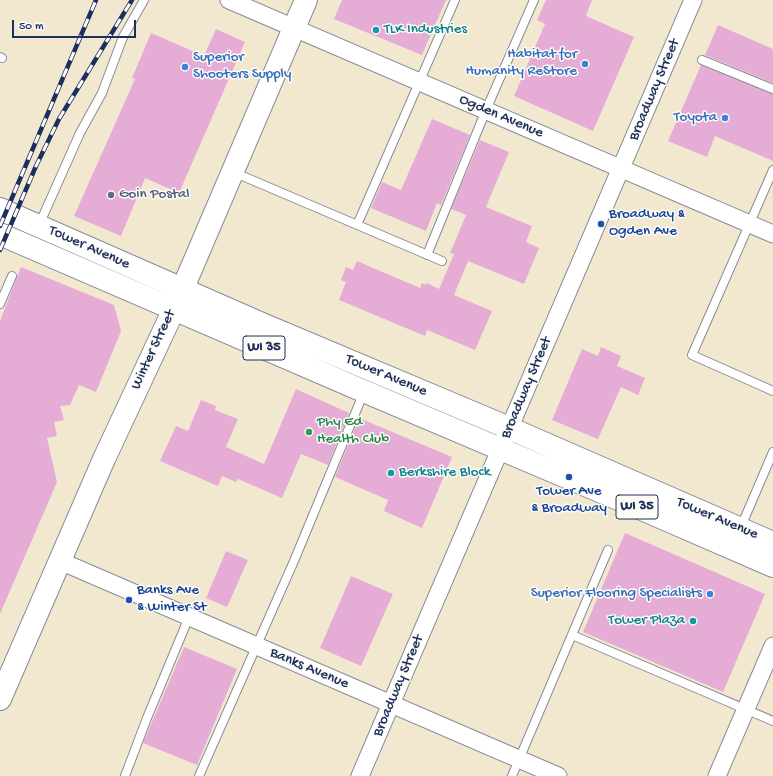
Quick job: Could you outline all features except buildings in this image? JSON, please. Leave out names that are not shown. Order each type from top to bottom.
[{"type":"main road","name":"Winter Street","points":[[0,699],[104,459],[174,309],[306,0]]},
{"type":"main road","name":"Tower Avenue","points":[[0,210],[773,543]]},
{"type":"main road","name":"Tower Avenue","points":[[0,234],[364,392],[773,566]]},
{"type":"street","name":"Ogden Avenue","points":[[229,0],[773,234]]},
{"type":"street","name":"Broadway Street","points":[[360,776],[693,0]]},
{"type":"street","name":"Banks Avenue","points":[[60,561],[558,776]]},
{"type":"street","points":[[717,776],[773,646]]},
{"type":"lane","points":[[39,226],[80,133],[102,93],[123,37],[144,0]]},
{"type":"lane","points":[[357,225],[455,0]]},
{"type":"lane","points":[[427,255],[486,110],[534,0]]},
{"type":"lane","points":[[702,60],[773,89]]},
{"type":"lane","points":[[773,170],[692,355],[773,391]]},
{"type":"lane","points":[[232,172],[442,261]]},
{"type":"lane","points":[[0,304],[12,276]]},
{"type":"lane","points":[[199,776],[294,561],[364,392]]},
{"type":"lane","points":[[740,529],[773,452]]},
{"type":"lane","points":[[512,776],[608,550]]},
{"type":"lane","points":[[125,776],[189,616]]},
{"type":"lane","points":[[572,635],[773,721]]},
{"type":"railway","points":[[0,226],[96,0]]},
{"type":"railway","points":[[0,250],[36,166],[59,119],[132,0]]},
{"type":"place","name":"TLK Industries","points":[[376,30]]},
{"type":"place","name":"Habitat for Humanity ReStore","points":[[585,64]]},
{"type":"place","name":"Superior Shooters Supply","points":[[185,67]]},
{"type":"place","name":"Toyota","points":[[725,118]]},
{"type":"place","name":"Goin Postal","points":[[111,195]]},
{"type":"place","name":"Broadway & Ogden Ave","points":[[601,224]]},
{"type":"place","name":"Phy Ed Health Club","points":[[309,432]]},
{"type":"place","name":"Berkshire Block","points":[[391,473]]},
{"type":"place","name":"Tower Ave & Broadway","points":[[569,477]]},
{"type":"place","name":"Superior Flooring Specialists","points":[[710,594]]},
{"type":"place","name":"Banks Ave & Winter St","points":[[129,600]]},
{"type":"place","name":"Tower Plaza","points":[[693,621]]}]
